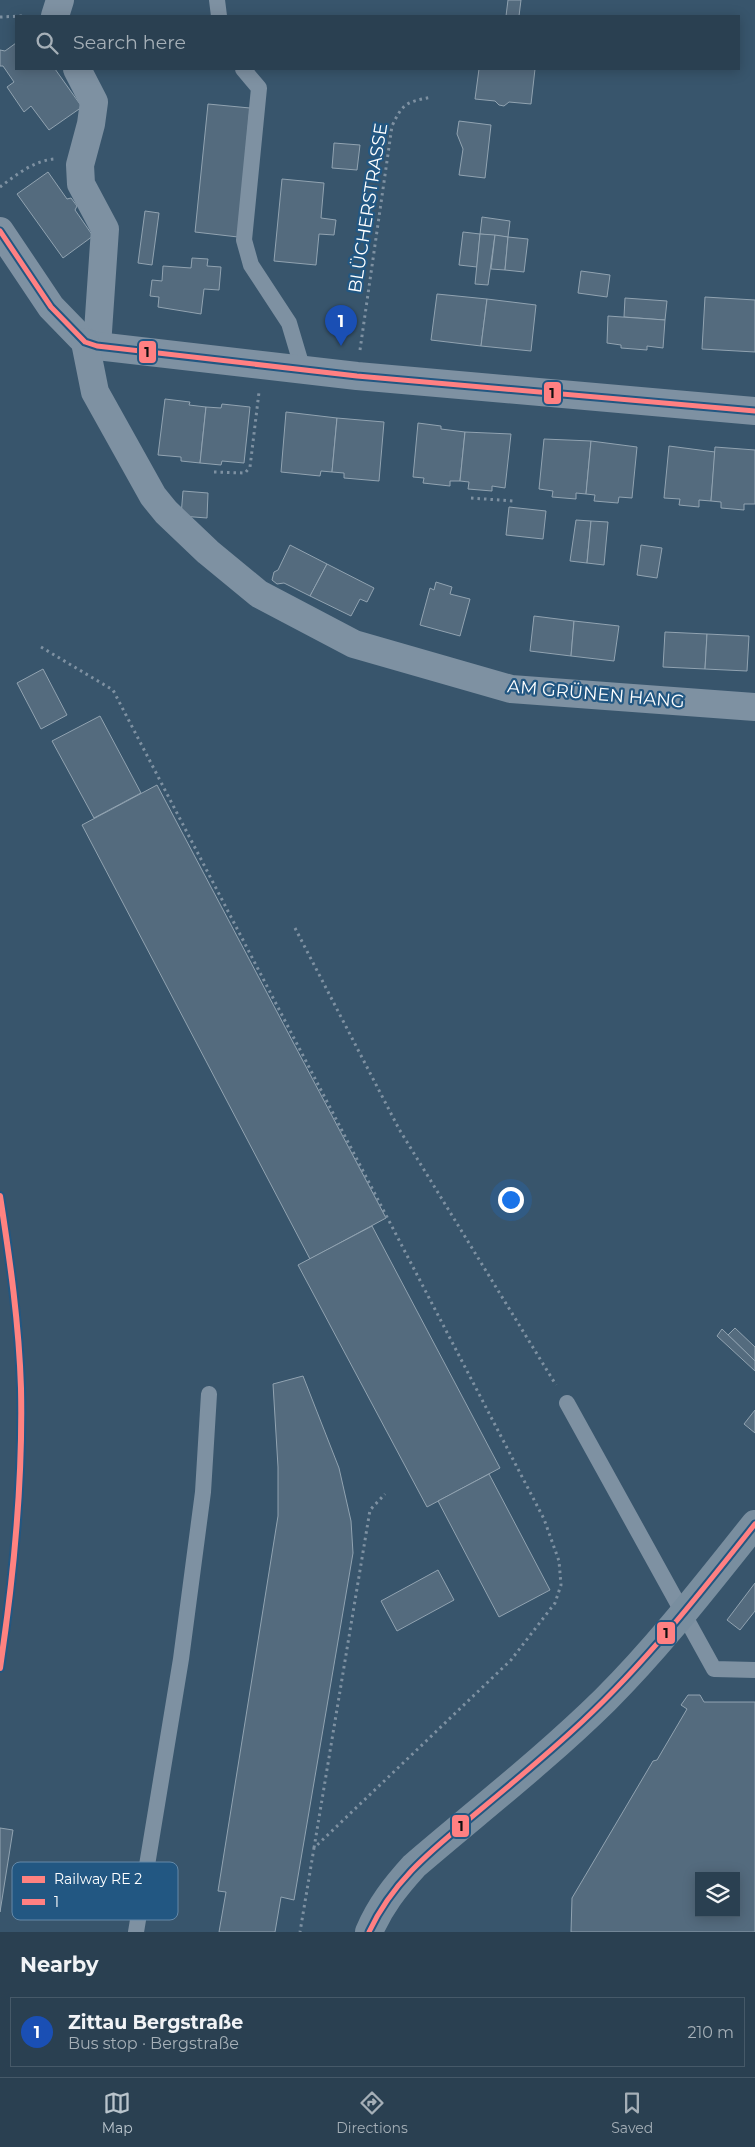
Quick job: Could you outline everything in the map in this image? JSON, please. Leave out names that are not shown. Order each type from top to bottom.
[{"type":"street","points":[[56,15],[60,0]]},
{"type":"street","name":"AM GRÜNEN HANG","points":[[78,70],[88,86],[94,102],[91,124],[80,165],[81,184],[105,229],[91,344],[95,392],[153,496],[166,512],[208,552],[259,594],[354,644],[511,688],[755,707]]},
{"type":"street","points":[[0,231],[51,307],[91,344],[357,376],[755,411]]},
{"type":"street","points":[[369,1932],[382,1906],[395,1887],[414,1866],[572,1730],[637,1666],[755,1524]]},
{"type":"lane","points":[[217,0],[219,15]]},
{"type":"lane","points":[[243,70],[259,88],[244,240],[251,265],[289,323],[303,370]]},
{"type":"lane","points":[[147,1862],[182,1650],[203,1492],[209,1394]]},
{"type":"lane","points":[[567,1403],[714,1669],[755,1670]]},
{"type":"path","points":[[0,17],[15,16]]},
{"type":"path","name":"BLÜCHERSTRASSE","points":[[357,376],[392,126],[400,109],[409,101],[432,98]]},
{"type":"path","points":[[0,187],[24,170],[44,160],[61,158]]},
{"type":"path","points":[[214,472],[245,473],[250,467],[262,366]]},
{"type":"path","points":[[471,498],[513,501]]},
{"type":"path","points":[[40,648],[113,690],[544,1519],[559,1561],[562,1585],[555,1603],[511,1660],[314,1848]]},
{"type":"path","points":[[294,928],[399,1129],[567,1403]]},
{"type":"path","points":[[300,1932],[370,1510],[385,1494]]},
{"type":"building","points":[[508,0],[521,0],[519,15],[506,15]]},
{"type":"building","points":[[15,44],[15,70],[56,70],[82,107],[49,130],[31,106],[24,112],[7,87],[14,82],[3,66],[0,66],[0,50],[5,51]]},
{"type":"building","points":[[479,70],[535,70],[531,104],[509,102],[504,106],[499,105],[495,101],[475,99]]},
{"type":"building","points":[[208,104],[250,108],[238,237],[195,232]]},
{"type":"building","points":[[459,121],[491,125],[485,178],[459,175],[463,149],[457,134]]},
{"type":"building","points":[[334,143],[360,145],[357,170],[332,168]]},
{"type":"building","points":[[48,172],[67,199],[71,198],[77,206],[75,210],[93,236],[63,258],[17,194]]},
{"type":"building","points":[[282,179],[324,183],[321,218],[336,220],[334,235],[319,234],[316,265],[274,261]]},
{"type":"building","points":[[145,211],[159,213],[152,265],[138,263]]},
{"type":"building","points":[[482,217],[510,221],[508,237],[480,234]]},
{"type":"building","points":[[463,232],[480,234],[477,267],[459,265]]},
{"type":"building","points":[[480,234],[495,235],[488,285],[475,284]]},
{"type":"building","points":[[495,235],[508,237],[505,270],[491,269]]},
{"type":"building","points":[[508,237],[528,239],[524,272],[505,270]]},
{"type":"building","points":[[192,258],[208,259],[207,266],[221,267],[219,290],[204,289],[201,314],[158,307],[159,297],[150,296],[152,280],[162,281],[163,266],[191,268]]},
{"type":"building","points":[[581,271],[610,275],[607,297],[578,293]]},
{"type":"building","points":[[437,294],[487,299],[481,346],[431,340]]},
{"type":"building","points":[[705,297],[755,300],[755,352],[702,349]]},
{"type":"building","points":[[625,298],[667,301],[665,320],[624,317]]},
{"type":"building","points":[[487,299],[536,305],[531,351],[481,346]]},
{"type":"building","points":[[608,316],[665,320],[663,348],[647,346],[647,350],[621,348],[621,345],[607,343]]},
{"type":"building","points":[[165,399],[190,402],[189,405],[206,407],[200,463],[181,461],[181,457],[158,455]]},
{"type":"building","points":[[222,404],[250,407],[244,463],[222,461],[221,465],[200,463],[206,407],[221,408]]},
{"type":"building","points":[[286,412],[337,418],[332,472],[321,471],[320,476],[281,472]]},
{"type":"building","points":[[337,418],[384,422],[379,481],[344,478],[344,473],[332,472]]},
{"type":"building","points":[[418,423],[441,426],[441,429],[465,432],[460,481],[450,481],[450,486],[423,483],[424,478],[413,477]]},
{"type":"building","points":[[465,432],[511,434],[505,488],[492,486],[492,491],[468,489],[469,482],[460,481]]},
{"type":"building","points":[[544,439],[591,441],[586,494],[576,493],[576,499],[552,497],[553,491],[539,489]]},
{"type":"building","points":[[591,441],[637,447],[632,498],[619,497],[618,503],[594,501],[595,495],[586,494]]},
{"type":"building","points":[[669,446],[715,452],[711,501],[699,500],[699,507],[679,505],[680,499],[664,498]]},
{"type":"building","points":[[715,447],[755,450],[755,504],[744,504],[744,510],[721,508],[721,502],[711,501]]},
{"type":"building","points":[[183,491],[208,493],[207,518],[181,516]]},
{"type":"building","points":[[509,507],[546,511],[543,539],[506,535]]},
{"type":"building","points":[[576,520],[591,521],[587,563],[570,561]]},
{"type":"building","points":[[591,521],[608,522],[604,565],[587,563]]},
{"type":"building","points":[[290,545],[327,564],[310,596],[284,583],[277,584],[272,580],[274,572],[278,570]]},
{"type":"building","points":[[641,545],[662,548],[657,578],[637,575]]},
{"type":"building","points":[[327,564],[374,588],[367,602],[360,599],[351,616],[310,596]]},
{"type":"building","points":[[436,582],[452,587],[450,594],[470,599],[460,636],[420,625],[430,588],[434,590]]},
{"type":"building","points":[[534,616],[574,621],[571,656],[530,651]]},
{"type":"building","points":[[574,621],[619,626],[614,661],[571,656]]},
{"type":"building","points":[[665,632],[707,634],[705,669],[663,667]]},
{"type":"building","points":[[707,634],[749,636],[747,671],[705,669]]},
{"type":"building","points":[[43,669],[67,715],[41,729],[17,683]]},
{"type":"building","points":[[100,716],[141,793],[94,818],[52,741]]},
{"type":"building","points":[[157,785],[386,1218],[310,1259],[82,825]]},
{"type":"building","points":[[372,1226],[500,1468],[427,1507],[298,1265]]},
{"type":"building","points":[[735,1328],[755,1347],[755,1361],[728,1335]]},
{"type":"building","points":[[722,1329],[755,1361],[755,1371],[717,1336]]},
{"type":"building","points":[[303,1376],[339,1468],[351,1521],[353,1553],[294,1900],[281,1897],[275,1932],[219,1932],[226,1892],[218,1891],[278,1516],[278,1467],[273,1384]]},
{"type":"building","points":[[755,1410],[755,1433],[744,1424]]},
{"type":"building","points":[[489,1474],[550,1590],[499,1617],[438,1501]]},
{"type":"building","points":[[438,1570],[454,1600],[397,1631],[381,1601]]},
{"type":"building","points":[[755,1583],[755,1611],[740,1630],[727,1620]]},
{"type":"building","points":[[688,1695],[700,1695],[704,1702],[755,1702],[755,1932],[571,1932],[572,1898],[653,1761],[657,1760],[687,1709],[681,1705]]},
{"type":"building","points":[[0,1828],[13,1830],[0,1912]]},
{"type":"transit line","name":"1","points":[[0,231],[51,307],[85,342],[97,346],[357,376],[755,411]]},
{"type":"transit line","points":[[0,1196],[11,1268],[21,1388],[19,1493],[0,1668]]},
{"type":"transit line","name":"1","points":[[369,1932],[391,1895],[417,1865],[558,1744],[607,1698],[673,1626],[755,1524]]},
{"type":"place","name":"Zittau Bergstraße","points":[[341,346]]}]
